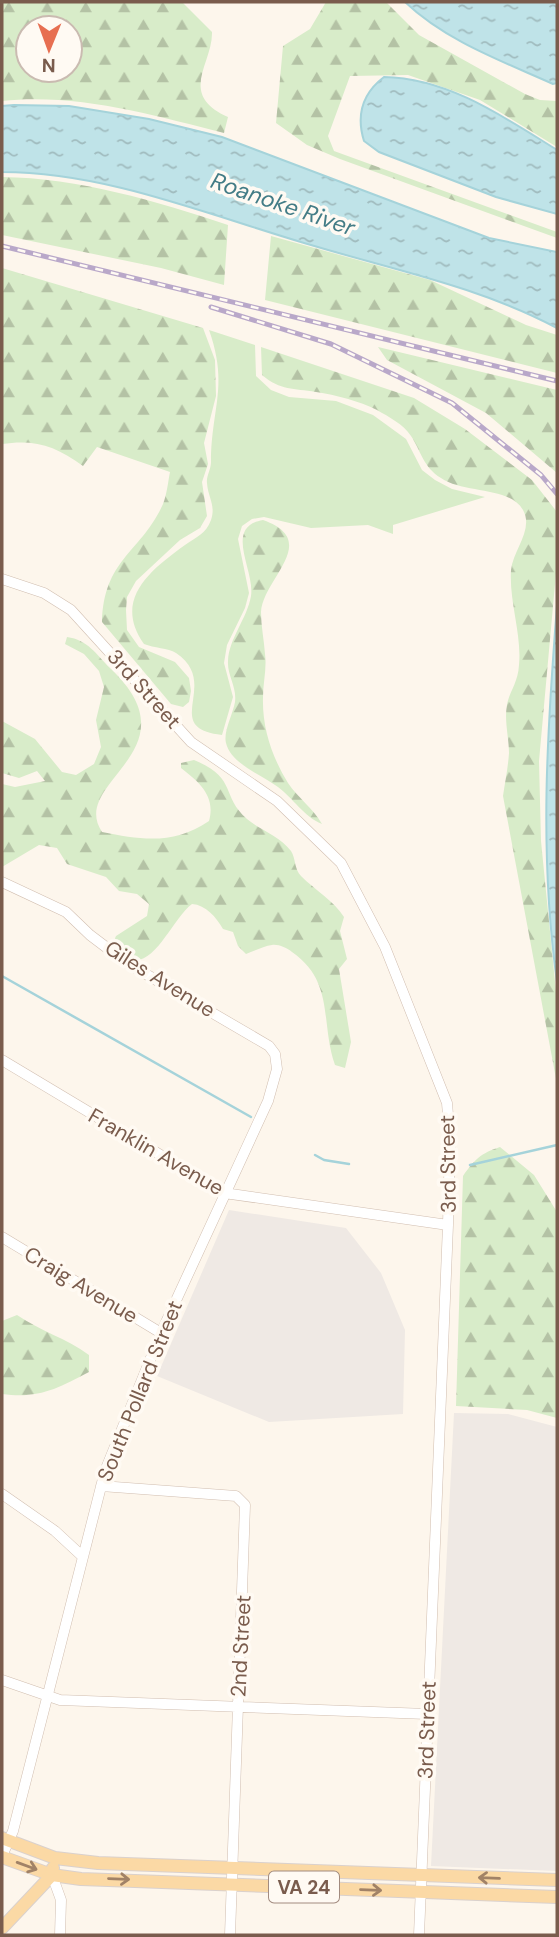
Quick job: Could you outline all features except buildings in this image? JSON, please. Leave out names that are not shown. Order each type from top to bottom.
[{"type":"main road","name":"VA 24","points":[[6,1840],[55,1858],[98,1863],[557,1880]]},
{"type":"main road","name":"VA 24","points":[[2,1857],[51,1875],[557,1897]]},
{"type":"main road","points":[[2,1928],[51,1875],[55,1858]]},
{"type":"street","name":"3rd Street","points":[[2,579],[44,593],[71,610],[191,742],[277,801],[345,870],[385,947],[447,1103],[450,1139],[448,1225],[419,1935]]},
{"type":"street","name":"Giles Avenue","points":[[2,882],[66,912],[127,963],[269,1046],[277,1060]]},
{"type":"street","name":"Franklin Avenue","points":[[2,1060],[224,1193],[448,1225]]},
{"type":"street","name":"South Pollard Street","points":[[2,1857],[101,1486],[115,1443],[161,1333],[268,1101],[277,1060]]},
{"type":"street","name":"Craig Avenue","points":[[2,1237],[161,1333]]},
{"type":"street","name":"2nd Street","points":[[101,1486],[236,1496],[243,1501],[230,1935]]},
{"type":"street","points":[[2,1494],[55,1531],[82,1556]]},
{"type":"street","points":[[2,1680],[46,1697],[127,1705],[428,1714]]},
{"type":"street","points":[[51,1875],[61,1900],[60,1935]]},
{"type":"shaded area","points":[[229,1210],[346,1228],[381,1273],[405,1330],[403,1414],[269,1422],[157,1376]]},
{"type":"shaded area","points":[[454,1413],[508,1414],[557,1427],[557,1871],[431,1866]]},
{"type":"green space","points":[[2,2],[182,2],[212,32],[201,88],[204,99],[228,117],[224,133],[114,107],[30,99],[2,101]]},
{"type":"green space","points":[[326,2],[386,2],[419,35],[525,94],[540,100],[557,101],[557,147],[480,100],[408,75],[350,76],[328,136],[334,151],[557,232],[557,238],[340,159],[307,145],[276,123],[283,46],[310,29]]},
{"type":"green space","points":[[2,177],[31,178],[117,192],[228,225],[224,285],[161,268],[2,235]]},
{"type":"green space","points":[[271,236],[430,280],[526,325],[557,335],[557,373],[265,300]]},
{"type":"green space","points":[[2,268],[203,328],[215,360],[216,396],[204,443],[208,464],[202,482],[207,516],[200,528],[180,540],[136,581],[127,597],[126,610],[127,630],[139,647],[175,662],[189,678],[189,702],[183,707],[171,704],[102,622],[109,583],[116,569],[154,521],[164,500],[170,472],[97,447],[83,466],[64,453],[35,443],[2,444]]},
{"type":"green space","points":[[209,330],[255,345],[256,376],[271,390],[289,397],[336,401],[373,415],[406,439],[422,470],[435,480],[452,489],[485,497],[393,525],[393,534],[368,525],[311,528],[264,517],[252,519],[242,526],[238,539],[249,593],[245,608],[227,645],[224,663],[233,697],[222,735],[204,731],[195,724],[192,714],[194,678],[189,665],[173,651],[144,644],[135,628],[132,614],[139,588],[148,576],[203,532],[211,520],[212,506],[207,481],[218,397],[218,367]]},
{"type":"green space","points":[[261,347],[414,398],[465,429],[532,480],[557,512],[557,562],[539,761],[541,841],[557,1002],[557,1084],[503,796],[509,753],[506,711],[519,665],[511,570],[525,532],[526,517],[516,502],[508,497],[451,483],[435,474],[426,464],[408,432],[377,410],[324,393],[275,384],[262,375]]},
{"type":"green space","points":[[378,347],[557,390],[557,473],[486,413],[387,360]]},
{"type":"green space","points":[[263,520],[280,529],[288,538],[289,549],[264,599],[261,612],[266,731],[277,763],[288,783],[322,824],[310,817],[278,787],[240,763],[226,743],[235,697],[228,666],[229,653],[251,596],[243,540],[245,531],[251,524]]},
{"type":"green space","points":[[67,637],[86,644],[110,668],[134,697],[141,721],[137,743],[101,797],[96,814],[102,832],[144,838],[170,837],[196,829],[209,821],[211,812],[208,797],[200,784],[181,768],[181,763],[194,760],[217,773],[239,810],[247,819],[276,837],[291,851],[299,873],[344,917],[340,931],[347,959],[339,969],[351,1042],[345,1068],[335,1065],[321,990],[315,976],[306,964],[288,949],[272,945],[246,954],[238,946],[233,932],[223,929],[206,909],[192,904],[156,949],[146,957],[136,960],[125,956],[113,943],[116,936],[147,916],[149,904],[137,894],[119,891],[106,877],[67,864],[57,848],[39,845],[2,867],[2,784],[15,787],[45,781],[37,771],[19,778],[2,773],[2,721],[35,739],[62,772],[76,775],[94,764],[101,747],[96,720],[104,687],[99,671],[84,654],[65,644]]},
{"type":"green space","points":[[500,1147],[534,1175],[557,1212],[557,1418],[527,1410],[456,1406],[463,1176],[478,1158]]},
{"type":"green space","points":[[17,1315],[89,1355],[89,1372],[37,1394],[2,1394],[2,1321]]},
{"type":"water","points":[[405,2],[557,2],[557,83],[553,84],[456,39]]},
{"type":"water","points":[[384,77],[431,84],[453,92],[496,113],[557,150],[557,214],[496,197],[379,152],[364,141],[361,122],[363,105],[371,90]]},
{"type":"water","name":"Roanoke River","points":[[2,106],[69,106],[149,119],[222,137],[489,238],[557,252],[557,328],[467,290],[120,187],[81,179],[2,172]]},
{"type":"water","points":[[557,605],[557,982],[548,887],[546,793]]},
{"type":"waterway","points":[[2,976],[251,1117]]},
{"type":"waterway","points":[[470,1165],[557,1145]]},
{"type":"waterway","points":[[315,1155],[324,1160],[349,1164]]},
{"type":"railway","points":[[2,246],[557,381]]},
{"type":"railway","points":[[211,307],[331,344],[452,403],[541,475],[557,494]]}]
